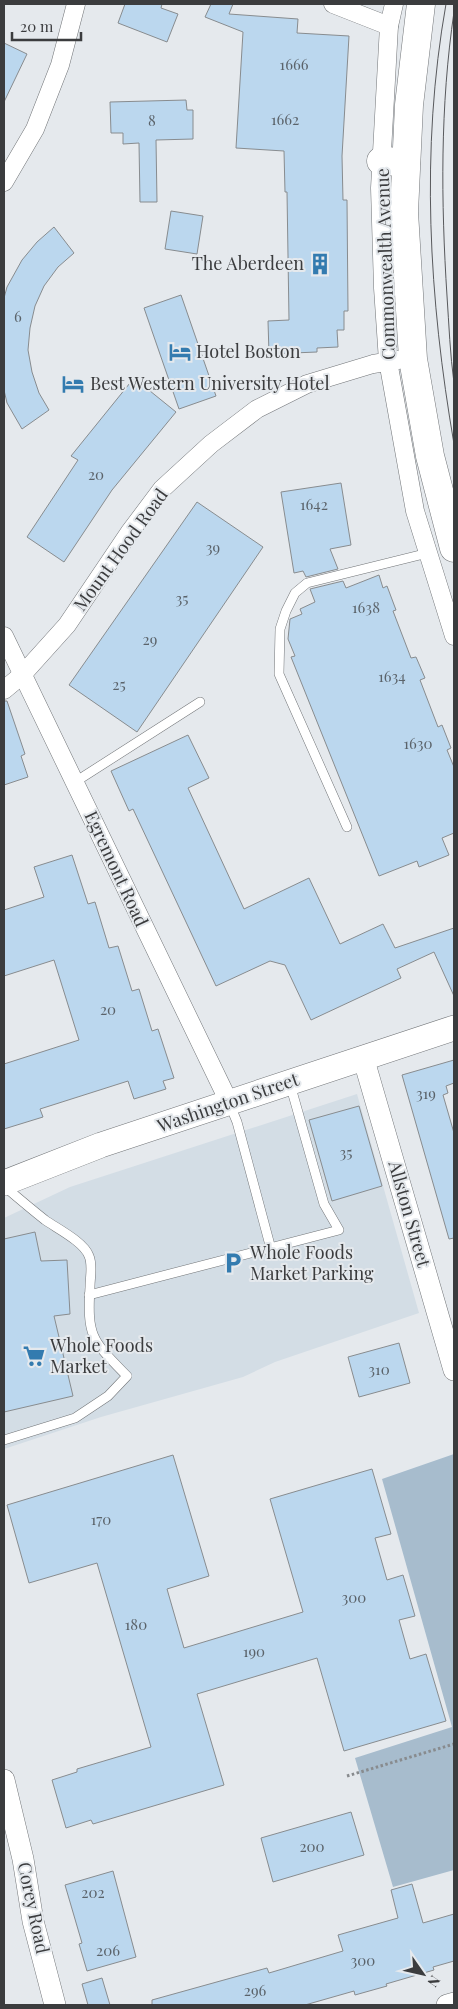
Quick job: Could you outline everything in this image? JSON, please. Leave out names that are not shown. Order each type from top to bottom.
[{"type":"main road","name":"Commonwealth Avenue","points":[[420,4],[409,104],[394,162],[404,212],[401,360],[430,456],[454,548]]},
{"type":"main road","name":"Washington Street","points":[[4,1184],[101,1145],[454,1028]]},
{"type":"street","points":[[4,182],[35,128],[60,65],[76,4]]},
{"type":"street","points":[[333,4],[390,26]]},
{"type":"street","name":"Commonwealth Avenue","points":[[394,4],[390,26],[394,162]]},
{"type":"street","name":"Commonwealth Avenue","points":[[401,360],[415,511],[454,636]]},
{"type":"street","name":"Mount Hood Road","points":[[4,690],[22,675],[67,625],[129,532],[162,489],[211,444],[257,409],[307,384],[401,360]]},
{"type":"street","name":"Egremont Road","points":[[4,636],[229,1102]]},
{"type":"street","name":"Allston Street","points":[[363,1057],[454,1370]]},
{"type":"street","name":"Corey Road","points":[[4,1780],[23,1859],[33,1922],[55,2005]]},
{"type":"street","points":[[447,2005],[454,2003]]},
{"type":"lane","points":[[347,827],[279,674],[280,629],[295,593],[308,583],[428,552]]},
{"type":"lane","points":[[75,782],[200,702]]},
{"type":"lane","points":[[90,1295],[339,1230],[324,1204],[289,1082]]},
{"type":"lane","points":[[229,1102],[237,1122],[271,1249]]},
{"type":"lane","points":[[4,1184],[87,1252],[91,1262],[89,1320],[95,1339],[104,1352],[128,1376],[108,1396],[74,1418],[4,1440]]},
{"type":"path","points":[[347,1776],[454,1744]]},
{"type":"shaded area","name":"Whole Foods Market Parking","points":[[357,1094],[419,1313],[275,1362],[243,1377],[101,1417],[4,1449],[4,1218],[70,1187]]},
{"type":"shaded area","points":[[454,1454],[454,1870],[393,1887],[355,1758],[452,1727],[382,1479]]},
{"type":"building","points":[[125,4],[162,4],[161,8],[178,14],[167,42],[118,23]]},
{"type":"building","points":[[211,4],[233,4],[229,14],[298,19],[297,33],[349,36],[342,156],[343,200],[347,200],[348,311],[344,311],[344,330],[337,330],[338,347],[317,348],[317,352],[269,354],[268,321],[289,320],[287,192],[285,192],[284,151],[236,148],[243,32],[205,17]]},
{"type":"building","points":[[4,43],[27,54],[4,102]]},
{"type":"building","points":[[186,100],[187,110],[193,110],[193,139],[156,140],[157,202],[140,202],[139,143],[123,144],[123,133],[111,133],[110,102]]},
{"type":"building","points":[[171,211],[203,216],[197,254],[165,249]]},
{"type":"building","points":[[54,227],[74,253],[58,267],[44,286],[35,306],[28,350],[32,372],[39,393],[49,410],[22,429],[7,403],[4,390],[4,298],[7,287],[22,260],[37,242]]},
{"type":"building","name":"Hotel Boston","points":[[181,295],[216,396],[179,409],[144,308]]},
{"type":"building","points":[[134,378],[176,412],[112,490],[64,562],[27,537],[78,460],[71,456]]},
{"type":"building","points":[[341,483],[351,545],[330,549],[338,569],[306,577],[303,571],[294,573],[281,492]]},
{"type":"building","points":[[197,502],[263,547],[137,732],[69,685]]},
{"type":"building","points":[[379,575],[383,588],[387,586],[396,610],[393,611],[411,658],[416,657],[425,678],[420,680],[438,727],[442,725],[451,748],[447,750],[454,767],[454,833],[442,838],[449,855],[419,867],[417,861],[379,876],[291,657],[295,656],[288,639],[290,619],[302,614],[300,609],[315,602],[310,589],[343,581],[346,588]]},
{"type":"building","points":[[4,701],[7,701],[25,754],[21,756],[28,777],[4,785]]},
{"type":"building","points":[[188,735],[209,778],[188,788],[244,909],[309,878],[340,944],[383,924],[395,948],[454,928],[454,996],[434,952],[397,969],[401,978],[311,1020],[285,965],[270,961],[216,986],[133,809],[129,811],[111,771]]},
{"type":"building","points":[[72,855],[88,904],[95,902],[109,948],[118,946],[132,991],[139,989],[152,1031],[158,1029],[174,1078],[163,1081],[166,1089],[134,1099],[128,1081],[40,1109],[43,1117],[4,1129],[4,1064],[79,1040],[54,960],[4,976],[4,910],[44,897],[34,867]]},
{"type":"building","points":[[454,1060],[454,1083],[446,1086],[448,1093],[443,1095],[454,1133],[454,1238],[449,1239],[402,1075]]},
{"type":"building","points":[[359,1106],[382,1186],[332,1201],[309,1120]]},
{"type":"building","name":"Whole Foods Market","points":[[35,1232],[41,1261],[67,1260],[70,1314],[54,1316],[73,1396],[4,1412],[4,1239]]},
{"type":"building","points":[[399,1343],[410,1383],[359,1397],[348,1357]]},
{"type":"building","points":[[173,1455],[209,1576],[167,1589],[184,1648],[303,1612],[270,1499],[372,1469],[391,1534],[375,1538],[387,1580],[403,1575],[415,1616],[399,1620],[410,1659],[426,1654],[446,1721],[344,1751],[317,1658],[197,1694],[224,1785],[93,1824],[91,1820],[66,1828],[52,1780],[77,1772],[77,1769],[151,1747],[97,1563],[29,1583],[7,1505]]},
{"type":"building","points":[[351,1812],[364,1855],[273,1882],[261,1838]]},
{"type":"building","points":[[113,1871],[136,1957],[87,1971],[79,1944],[82,1943],[65,1885]]},
{"type":"building","points":[[412,1884],[423,1923],[454,1914],[454,1961],[433,1967],[434,1970],[386,1984],[387,1986],[355,1995],[354,1991],[305,2005],[152,2005],[152,2000],[267,1968],[269,1973],[343,1951],[338,1935],[398,1918],[391,1890]]},
{"type":"building","points":[[102,1978],[110,2005],[88,2005],[82,1984]]},
{"type":"tram line","points":[[446,4],[433,114],[431,224],[439,335],[454,444]]},
{"type":"tram line","points":[[454,12],[446,83],[443,154],[447,296],[454,383]]},
{"type":"place","name":"The Aberdeen","points":[[320,264]]},
{"type":"place","name":"Hotel Boston","points":[[180,352]]},
{"type":"place","name":"Best Western University Hotel","points":[[73,384]]},
{"type":"place","name":"Whole Foods Market Parking","points":[[233,1263]]},
{"type":"place","name":"Whole Foods Market","points":[[34,1356]]}]
